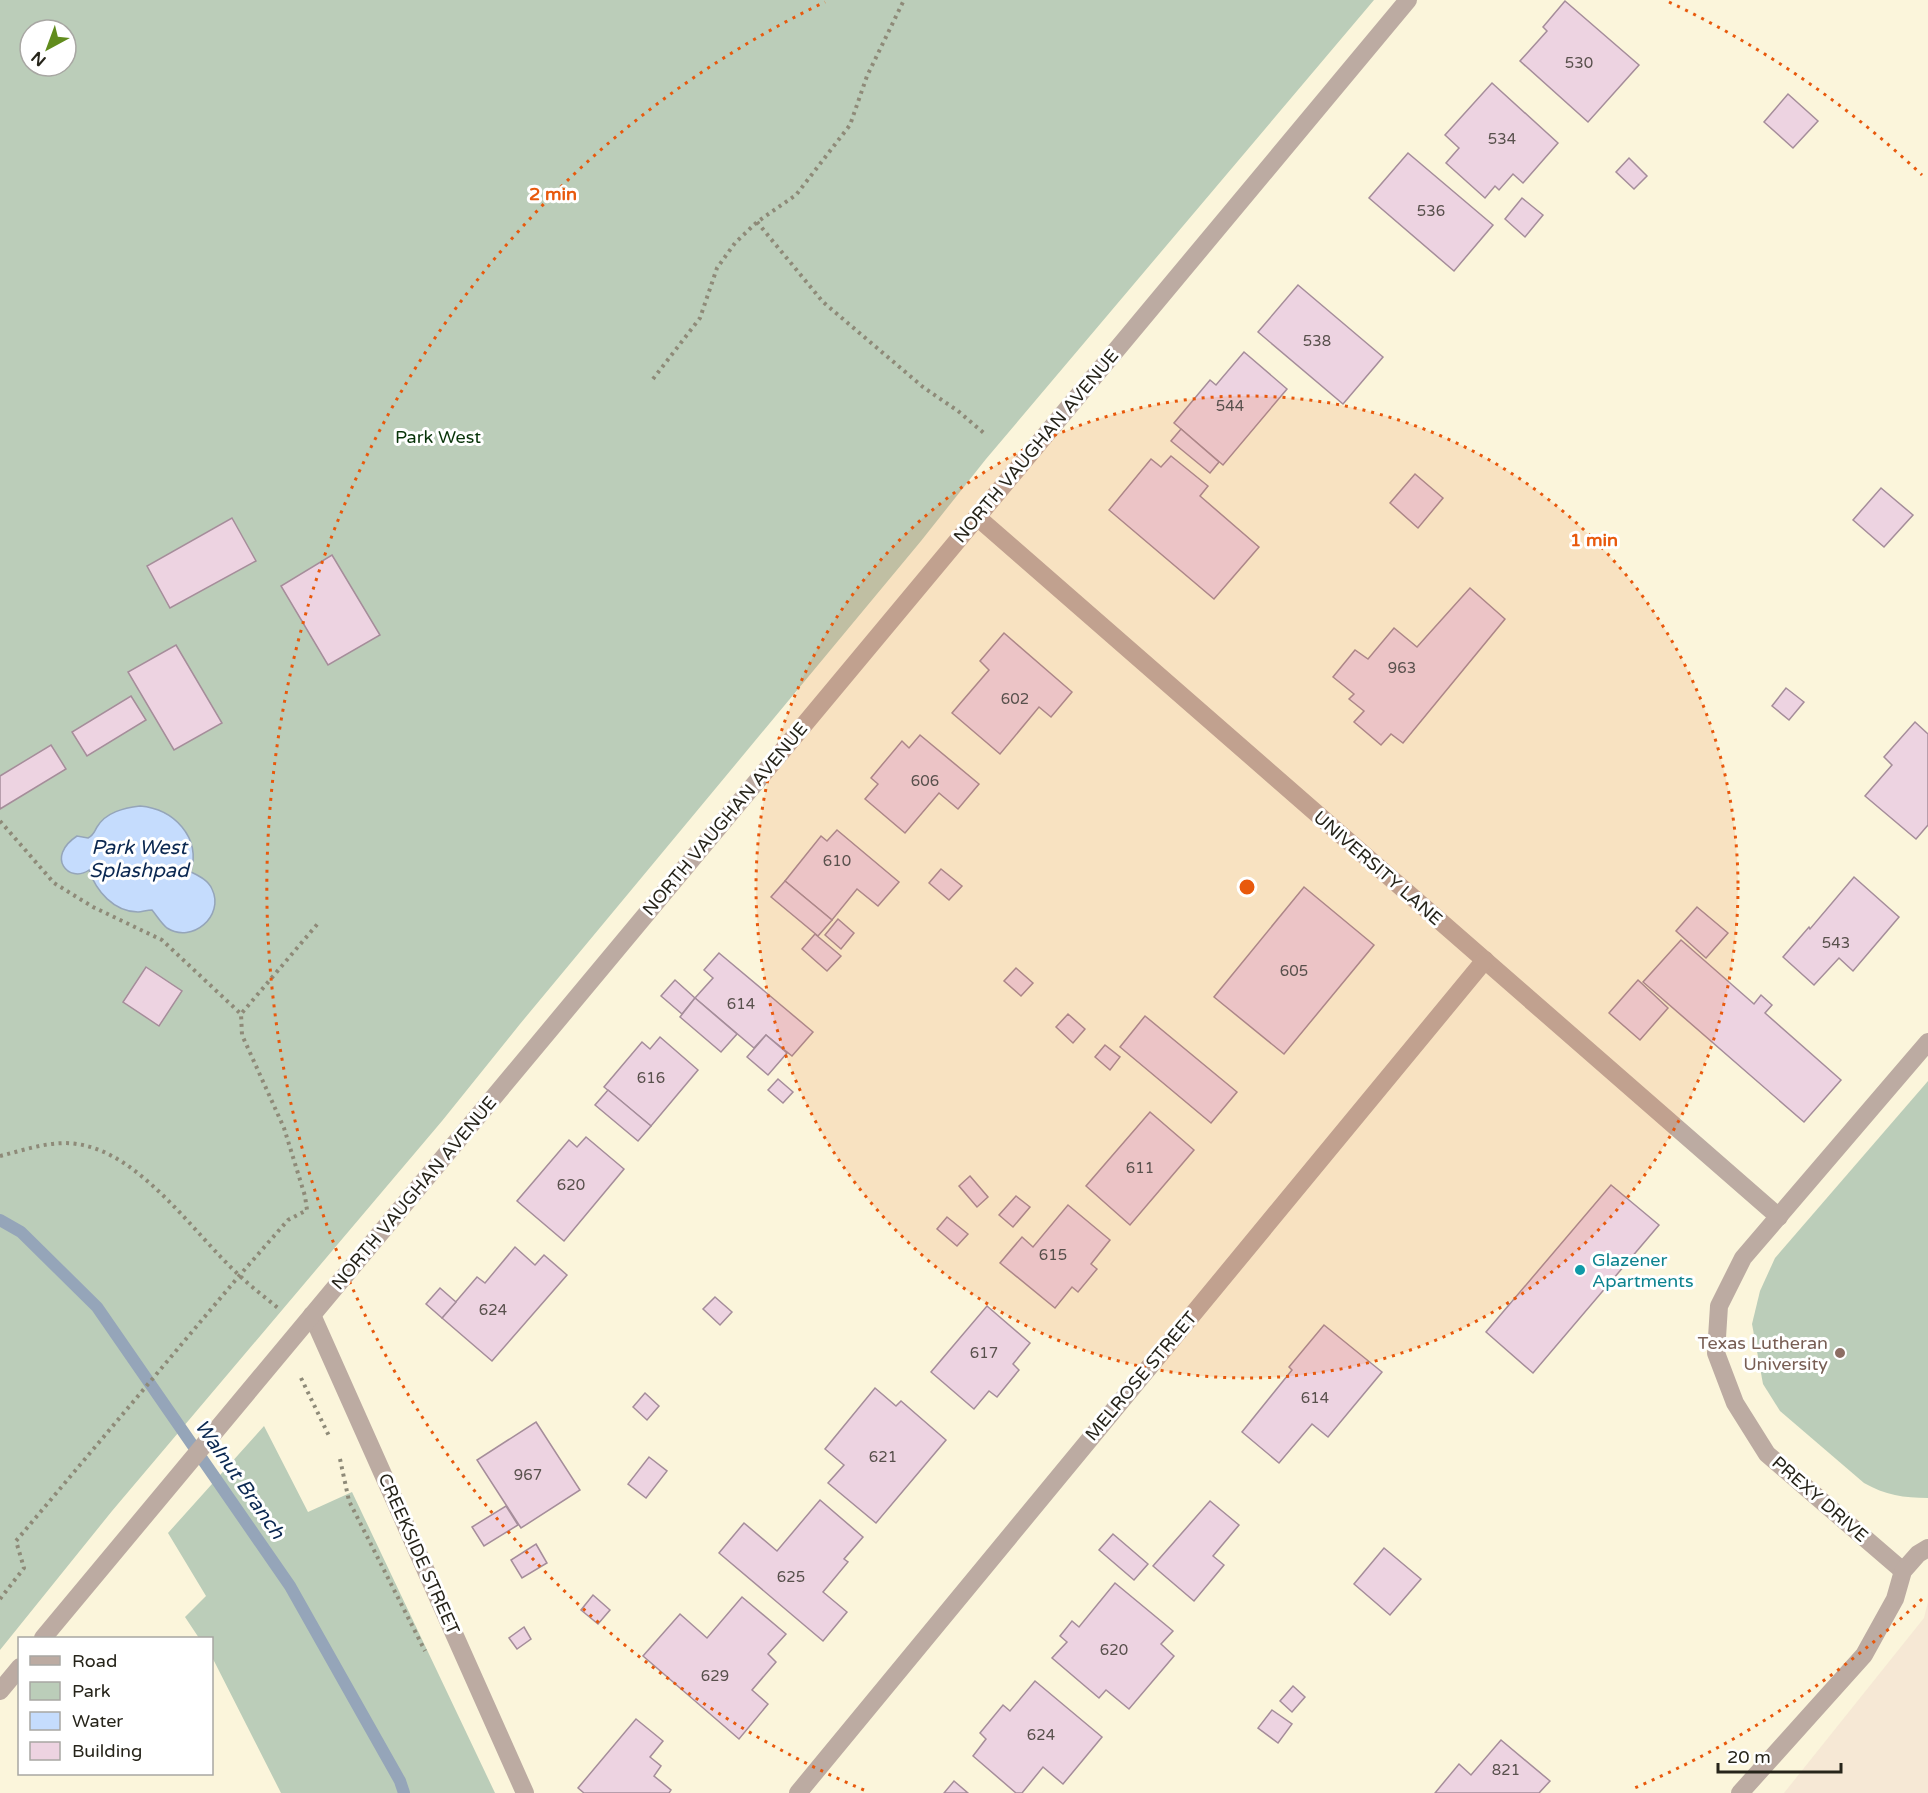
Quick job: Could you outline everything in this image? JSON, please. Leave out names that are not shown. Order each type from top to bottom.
[{"type":"street","name":"NORTH VAUGHAN AVENUE","points":[[44,1637],[1408,0]]},
{"type":"street","name":"UNIVERSITY LANE","points":[[977,517],[1779,1217]]},
{"type":"street","name":"MELROSE STREET","points":[[798,1793],[1485,960]]},
{"type":"street","name":"PREXY DRIVE","points":[[1903,1572],[1767,1454],[1735,1403],[1716,1353],[1719,1306],[1743,1258],[1928,1042]]},
{"type":"street","name":"CREEKSIDE STREET","points":[[312,1315],[525,1793]]},
{"type":"street","points":[[1740,1793],[1864,1654],[1895,1599],[1903,1572],[1918,1554],[1928,1548]]},
{"type":"street","points":[[0,1690],[18,1669]]},
{"type":"path","points":[[653,379],[685,341],[700,318],[717,268],[735,243],[757,222],[796,195],[850,125],[867,76],[904,0]]},
{"type":"path","points":[[757,222],[823,302],[923,387],[986,434]]},
{"type":"path","points":[[0,821],[54,883],[93,907],[162,940],[241,1014]]},
{"type":"path","points":[[0,1599],[24,1568],[16,1541],[288,1220],[307,1210],[305,1196],[284,1128],[242,1035],[241,1014],[320,921]]},
{"type":"path","points":[[0,1156],[48,1144],[77,1144],[101,1151],[124,1164],[155,1187],[239,1276],[279,1310],[300,1376],[330,1438]]},
{"type":"path","points":[[338,1455],[349,1501],[429,1657]]},
{"type":"shaded area","points":[[1928,1602],[1928,1793],[1784,1793],[1924,1618]]},
{"type":"green space","name":"Park West","points":[[0,0],[1374,0],[986,459],[921,541],[442,1121],[112,1511],[0,1650]]},
{"type":"green space","name":"Texas Lutheran University","points":[[1928,1081],[1928,1498],[1895,1495],[1864,1483],[1780,1411],[1763,1384],[1752,1324],[1760,1291],[1775,1258]]},
{"type":"green space","points":[[264,1426],[308,1512],[352,1492],[495,1793],[281,1793],[213,1659],[213,1637],[198,1637],[185,1617],[206,1596],[168,1533]]},
{"type":"water","name":"Park West Splashpad","points":[[140,806],[164,813],[182,827],[192,847],[191,872],[206,881],[212,889],[215,899],[214,909],[204,925],[196,930],[177,932],[167,928],[152,910],[138,912],[121,908],[101,893],[89,870],[74,874],[68,871],[61,860],[68,844],[77,836],[88,838],[110,814]]},
{"type":"building","points":[[1565,1],[1639,65],[1588,122],[1520,61],[1547,31],[1543,27]]},
{"type":"building","points":[[1492,83],[1558,143],[1523,183],[1513,174],[1499,190],[1495,186],[1485,198],[1446,163],[1459,148],[1445,135]]},
{"type":"building","points":[[1788,94],[1818,121],[1793,148],[1764,122]]},
{"type":"building","points":[[1408,153],[1493,225],[1454,271],[1369,198]]},
{"type":"building","points":[[1629,158],[1647,176],[1634,189],[1616,172]]},
{"type":"building","points":[[1522,198],[1543,215],[1525,237],[1505,219]]},
{"type":"building","points":[[1298,285],[1383,357],[1343,404],[1258,332]]},
{"type":"building","points":[[1244,352],[1287,389],[1223,465],[1174,423],[1210,380],[1216,385]]},
{"type":"building","points":[[1181,429],[1219,462],[1210,473],[1171,441]]},
{"type":"building","points":[[1171,456],[1208,486],[1200,496],[1259,547],[1214,599],[1109,510],[1151,459],[1161,467]]},
{"type":"building","points":[[1415,474],[1443,498],[1418,528],[1390,503]]},
{"type":"building","points":[[1881,488],[1913,515],[1884,547],[1853,520]]},
{"type":"building","points":[[232,518],[256,561],[170,608],[147,566]]},
{"type":"building","points":[[332,555],[380,635],[328,665],[281,586]]},
{"type":"building","points":[[1470,588],[1505,619],[1403,743],[1391,734],[1381,745],[1354,722],[1364,711],[1349,699],[1354,694],[1333,677],[1355,650],[1368,659],[1394,628],[1417,647]]},
{"type":"building","points":[[1004,633],[1072,692],[1051,717],[1039,707],[1000,754],[952,713],[989,670],[980,661]]},
{"type":"building","points":[[176,645],[222,723],[174,750],[128,672]]},
{"type":"building","points":[[1786,688],[1804,702],[1789,720],[1772,706]]},
{"type":"building","points":[[131,696],[146,720],[87,756],[72,732]]},
{"type":"building","points":[[1915,722],[1928,734],[1928,825],[1916,839],[1865,796],[1892,765],[1884,757]]},
{"type":"building","points":[[920,735],[979,784],[958,809],[939,793],[905,833],[865,799],[878,784],[871,778],[902,741],[909,748]]},
{"type":"building","points":[[51,745],[66,769],[0,809],[0,776]]},
{"type":"building","points":[[837,830],[899,882],[878,906],[857,889],[832,920],[785,881],[821,836],[827,841]]},
{"type":"building","points":[[941,869],[962,886],[949,900],[929,883]]},
{"type":"building","points":[[1854,877],[1899,917],[1853,971],[1839,958],[1814,985],[1783,957]]},
{"type":"building","points":[[785,881],[832,920],[818,936],[771,897]]},
{"type":"building","points":[[1304,887],[1374,945],[1284,1054],[1214,997]]},
{"type":"building","points":[[1697,907],[1728,933],[1706,958],[1676,931]]},
{"type":"building","points":[[838,919],[854,933],[841,949],[825,935]]},
{"type":"building","points":[[815,934],[841,956],[827,971],[802,949]]},
{"type":"building","points":[[1681,940],[1754,1004],[1761,995],[1772,1005],[1765,1013],[1841,1080],[1804,1122],[1643,982]]},
{"type":"building","points":[[719,953],[813,1032],[792,1056],[766,1035],[754,1048],[695,998],[713,978],[704,970]]},
{"type":"building","points":[[146,967],[182,991],[159,1026],[123,1002]]},
{"type":"building","points":[[1016,968],[1033,983],[1021,996],[1004,981]]},
{"type":"building","points":[[675,980],[695,998],[682,1014],[661,996]]},
{"type":"building","points":[[1638,980],[1668,1008],[1640,1040],[1609,1013]]},
{"type":"building","points":[[695,998],[737,1034],[721,1052],[680,1017]]},
{"type":"building","points":[[1068,1014],[1085,1029],[1073,1043],[1056,1027]]},
{"type":"building","points":[[1145,1016],[1237,1092],[1211,1123],[1120,1047]]},
{"type":"building","points":[[766,1035],[787,1053],[768,1075],[747,1057]]},
{"type":"building","points":[[660,1037],[698,1070],[651,1126],[604,1087],[642,1042],[650,1049]]},
{"type":"building","points":[[1105,1045],[1120,1057],[1110,1070],[1095,1057]]},
{"type":"building","points":[[778,1079],[793,1092],[783,1103],[768,1090]]},
{"type":"building","points":[[608,1090],[651,1126],[638,1141],[595,1105]]},
{"type":"building","points":[[1150,1112],[1194,1150],[1130,1225],[1086,1186]]},
{"type":"building","points":[[586,1137],[624,1169],[564,1241],[517,1201],[569,1140],[577,1147]]},
{"type":"building","points":[[970,1176],[988,1197],[977,1207],[959,1186]]},
{"type":"building","name":"Glazener Apartments","points":[[1611,1185],[1659,1225],[1533,1373],[1486,1332]]},
{"type":"building","points":[[1016,1196],[1030,1207],[1013,1227],[999,1215]]},
{"type":"building","points":[[1068,1205],[1110,1240],[1091,1264],[1097,1269],[1078,1292],[1072,1287],[1055,1308],[1000,1263],[1022,1237],[1033,1247]]},
{"type":"building","points":[[947,1217],[968,1234],[957,1246],[937,1229]]},
{"type":"building","points":[[515,1247],[535,1265],[544,1255],[567,1275],[492,1361],[442,1318],[477,1277],[485,1283]]},
{"type":"building","points":[[440,1288],[456,1302],[442,1318],[426,1304]]},
{"type":"building","points":[[715,1297],[732,1312],[720,1325],[703,1309]]},
{"type":"building","points":[[987,1306],[1030,1343],[1013,1364],[1019,1370],[997,1397],[989,1391],[974,1409],[931,1372]]},
{"type":"building","points":[[1324,1325],[1382,1372],[1328,1437],[1312,1424],[1279,1463],[1242,1432],[1292,1370],[1289,1367]]},
{"type":"building","points":[[875,1388],[896,1406],[901,1401],[946,1440],[876,1523],[828,1483],[844,1465],[825,1449]]},
{"type":"building","points":[[645,1393],[659,1406],[647,1420],[633,1407]]},
{"type":"building","points":[[536,1422],[580,1490],[521,1528],[477,1460]]},
{"type":"building","points":[[649,1457],[667,1471],[646,1498],[628,1484]]},
{"type":"building","points":[[820,1500],[863,1537],[844,1559],[848,1562],[823,1592],[847,1612],[823,1641],[719,1553],[744,1523],[777,1551]]},
{"type":"building","points":[[1210,1501],[1239,1525],[1213,1556],[1224,1565],[1194,1601],[1153,1566]]},
{"type":"building","points":[[506,1506],[518,1525],[484,1546],[472,1527]]},
{"type":"building","points":[[1113,1534],[1148,1564],[1134,1580],[1099,1550]]},
{"type":"building","points":[[536,1544],[547,1563],[522,1578],[511,1560]]},
{"type":"building","points":[[1384,1548],[1421,1579],[1390,1615],[1354,1584]]},
{"type":"building","points":[[1115,1583],[1173,1631],[1161,1644],[1174,1656],[1129,1709],[1106,1690],[1099,1698],[1052,1658],[1067,1642],[1060,1636],[1072,1621],[1079,1627]]},
{"type":"building","points":[[593,1595],[610,1610],[598,1624],[581,1610]]},
{"type":"building","points":[[742,1597],[786,1634],[768,1654],[776,1662],[752,1690],[768,1704],[739,1739],[643,1656],[680,1614],[707,1638]]},
{"type":"building","points":[[524,1627],[531,1639],[517,1649],[509,1638]]},
{"type":"building","points":[[1035,1681],[1102,1737],[1063,1784],[1043,1767],[1022,1793],[1016,1793],[973,1756],[986,1739],[980,1733],[1003,1705],[1010,1711]]},
{"type":"building","points":[[1293,1686],[1305,1697],[1292,1712],[1280,1701]]},
{"type":"building","points":[[1272,1710],[1292,1724],[1278,1743],[1258,1728]]},
{"type":"building","points":[[636,1719],[663,1741],[650,1757],[661,1766],[654,1776],[671,1790],[669,1793],[584,1793],[578,1788]]},
{"type":"building","points":[[1501,1740],[1550,1781],[1539,1793],[1435,1793],[1459,1764],[1471,1775]]},
{"type":"building","points":[[954,1781],[968,1793],[944,1793]]},
{"type":"waterway","name":"Walnut Branch","points":[[0,1220],[21,1232],[97,1307],[290,1586],[400,1781],[404,1793]]},
{"type":"place","name":"Glazener Apartments","points":[[1580,1270]]},
{"type":"place","name":"Texas Lutheran University","points":[[1840,1353]]}]
